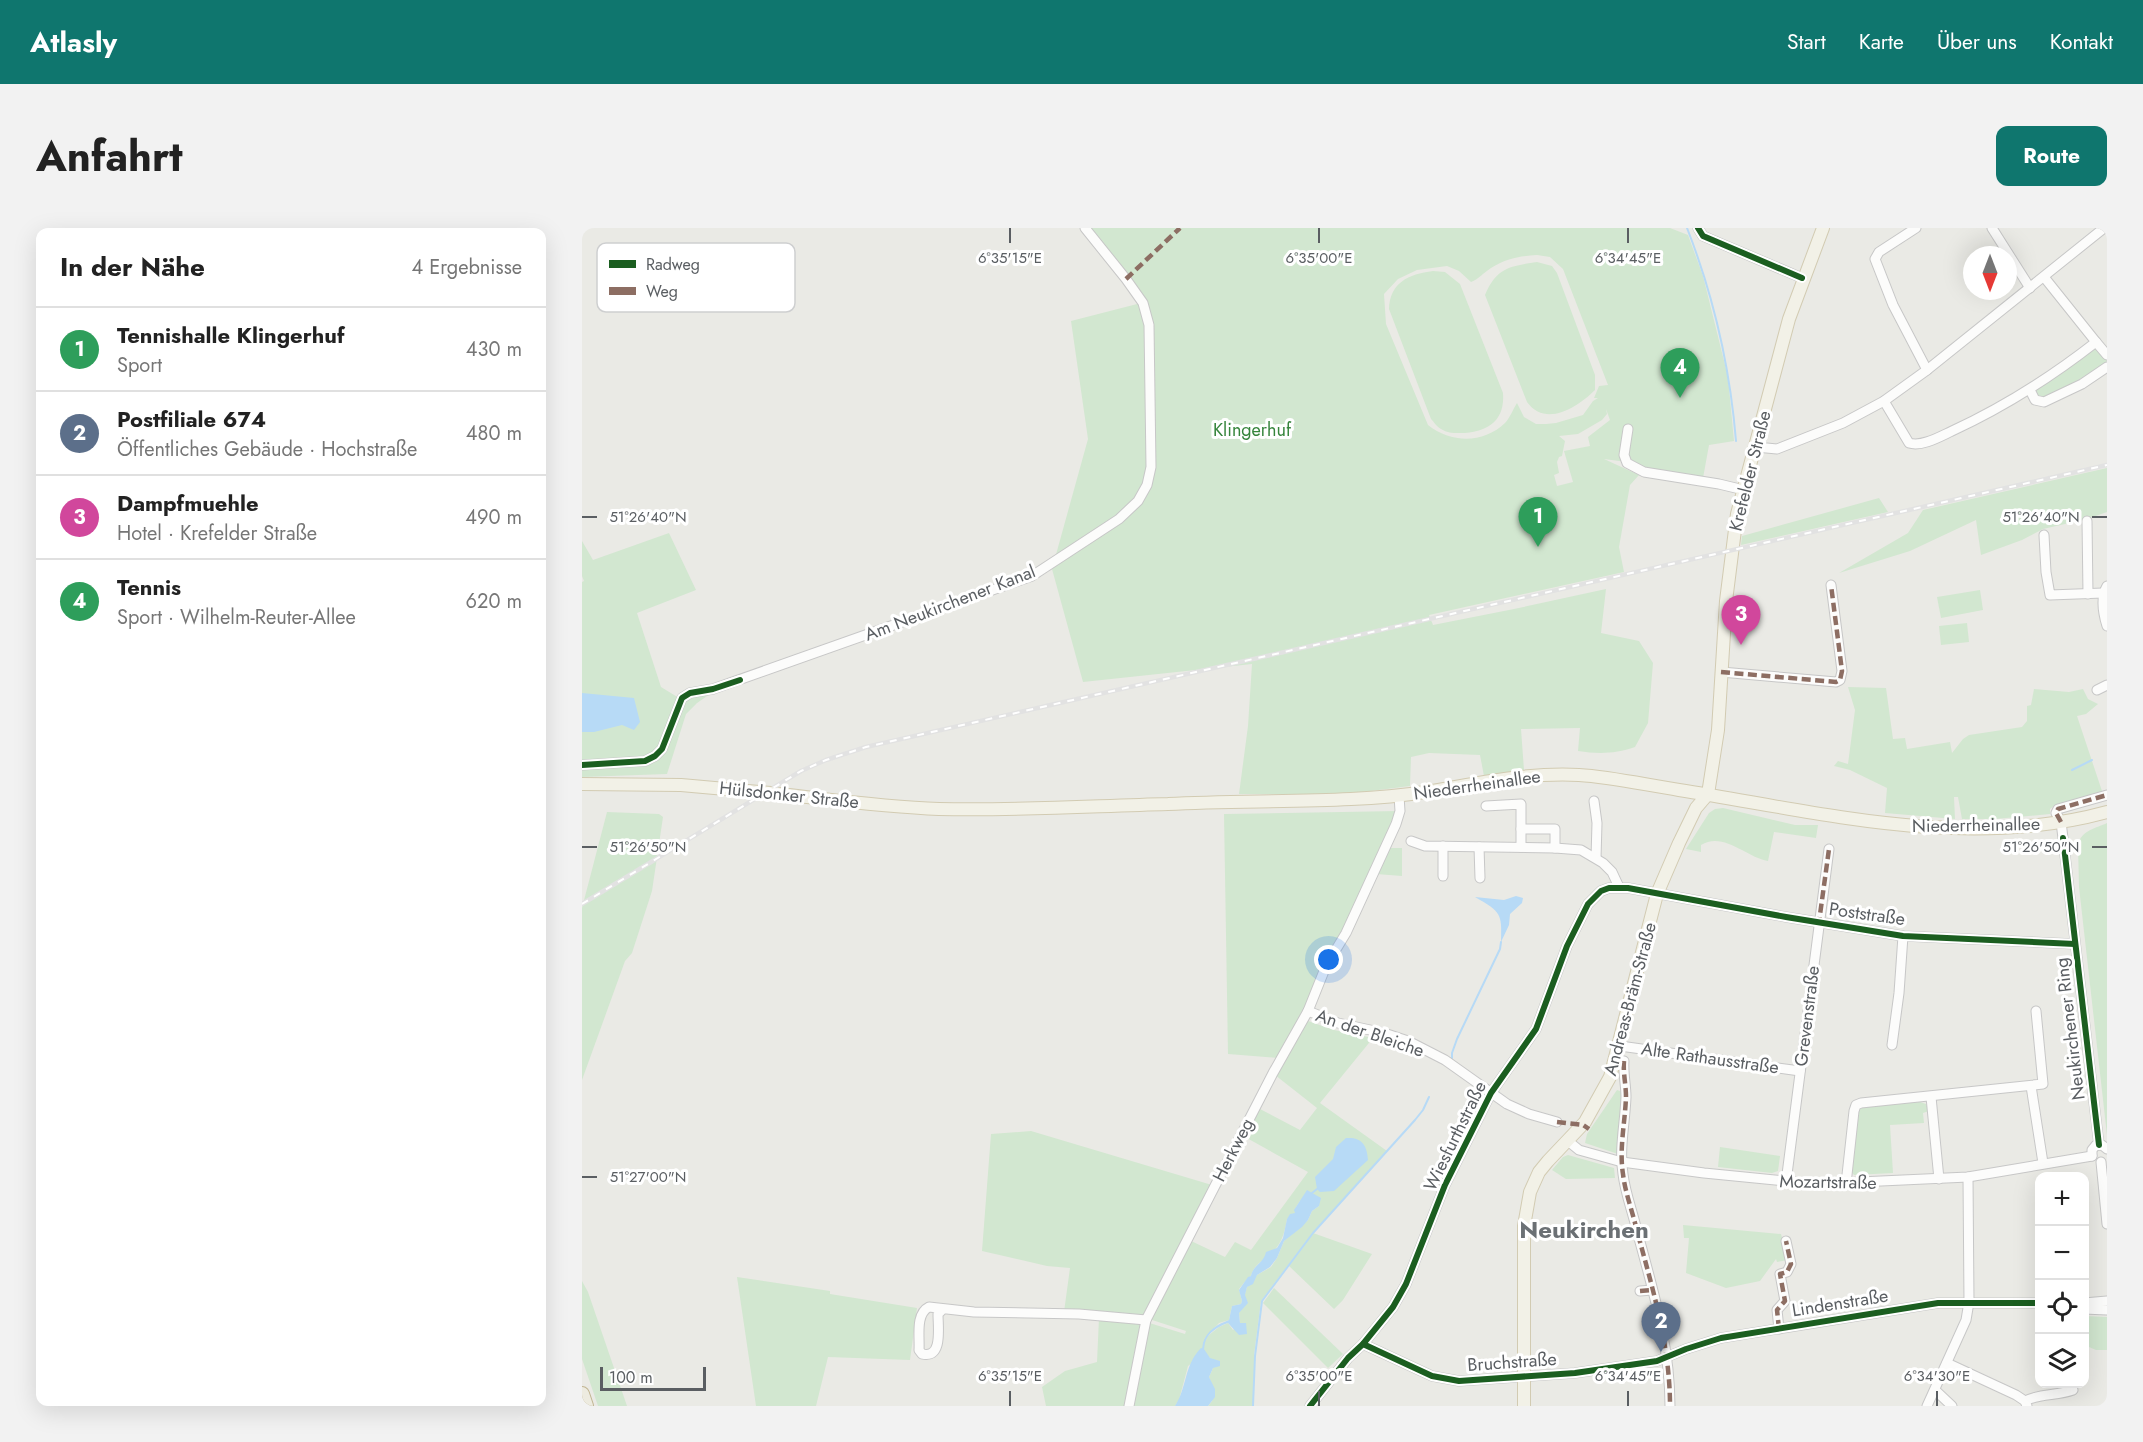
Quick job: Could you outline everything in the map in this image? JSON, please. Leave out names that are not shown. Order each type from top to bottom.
[{"type":"highway","points":[[582,1394],[586,1406]]},
{"type":"main road","name":"Krefelder Straße","points":[[1708,794],[1718,730],[1728,584],[1737,514],[1789,319],[1802,278],[1823,228]]},
{"type":"main road","name":"Niederrheinallee","points":[[996,809],[1400,796],[1490,780],[1581,775],[1820,814],[1919,827],[2011,828],[2061,822],[2107,812]]},
{"type":"main road","name":"Hülsdonker Straße","points":[[582,784],[681,785],[937,808],[996,809]]},
{"type":"main road","name":"Andreas-Bräm-Straße","points":[[1524,1406],[1525,1210],[1530,1192],[1539,1172],[1583,1125],[1610,1077],[1620,1046],[1658,894],[1692,817],[1708,794]]},
{"type":"street","name":"Am Neukirchener Kanal","points":[[582,765],[645,761],[662,749],[682,698],[686,695],[740,680],[1032,576],[1119,519],[1138,501],[1147,485],[1151,467],[1149,325],[1143,303],[1085,228]]},
{"type":"street","points":[[1698,228],[1703,236],[1802,278]]},
{"type":"street","points":[[1916,228],[1879,252],[1875,259],[1893,305],[1927,370]]},
{"type":"street","points":[[1992,228],[2030,288]]},
{"type":"street","points":[[1756,447],[1777,449],[1843,423],[1884,401],[1927,370],[2104,228]]},
{"type":"street","points":[[2044,276],[2107,355]]},
{"type":"street","points":[[1884,401],[1909,443],[1914,445],[1941,436],[1982,417],[2030,390],[2096,342]]},
{"type":"street","points":[[2030,390],[2036,400],[2044,402],[2082,384],[2107,367]]},
{"type":"street","points":[[1628,429],[1624,456],[1627,463],[1644,472],[1744,490]]},
{"type":"street","points":[[2087,521],[2088,594]]},
{"type":"street","points":[[2044,535],[2050,595],[2088,594],[2105,590],[2104,616],[2107,626]]},
{"type":"street","points":[[1721,672],[1836,682],[1840,680],[1842,671],[1831,585]]},
{"type":"street","points":[[2097,690],[2107,685]]},
{"type":"street","name":"Niederrheinallee","points":[[2061,822],[2056,813],[2058,808],[2107,795]]},
{"type":"street","name":"Herkweg","points":[[1129,1406],[1146,1320],[1273,1073],[1308,1011],[1326,966],[1347,933],[1396,824],[1400,811],[1400,796]]},
{"type":"street","points":[[1594,801],[1597,823],[1596,858]]},
{"type":"street","points":[[1486,806],[1521,804],[1521,847]]},
{"type":"street","name":"Neukirchener Ring","points":[[2061,822],[2103,1147],[2092,1150],[2092,1156]]},
{"type":"street","points":[[1521,829],[1556,829],[1555,848]]},
{"type":"street","points":[[1411,841],[1425,846],[1581,850],[1596,858],[1612,872],[1618,887],[1658,894]]},
{"type":"street","points":[[1443,846],[1443,876]]},
{"type":"street","points":[[1479,847],[1480,878]]},
{"type":"street","name":"Grevenstraße","points":[[1786,1182],[1829,849]]},
{"type":"street","name":"Wiesfurthstraße","points":[[1310,1406],[1393,1306],[1406,1284],[1445,1185],[1491,1093],[1536,1029],[1567,946],[1587,904],[1601,891],[1618,887]]},
{"type":"street","name":"Poststraße","points":[[1658,894],[1903,936],[2075,944]]},
{"type":"street","points":[[1892,1045],[1903,936]]},
{"type":"street","name":"An der Bleiche","points":[[1308,1011],[1338,1023],[1408,1041],[1449,1063],[1507,1104],[1529,1114],[1557,1122]]},
{"type":"street","points":[[1846,1184],[1856,1105],[2043,1084],[2036,1011]]},
{"type":"street","name":"Alte Rathausstraße","points":[[1620,1046],[1800,1071]]},
{"type":"street","points":[[1624,1061],[1623,1076],[1626,1095],[1623,1175],[1664,1335],[1668,1356],[1670,1406]]},
{"type":"street","points":[[2031,1086],[2043,1163]]},
{"type":"street","points":[[1931,1097],[1939,1179]]},
{"type":"street","name":"Mozartstraße","points":[[1568,1141],[1579,1150],[1622,1162],[1786,1182],[1846,1184],[1968,1177],[2092,1156]]},
{"type":"street","points":[[2092,1156],[2095,1161],[2104,1160],[2107,1224]]},
{"type":"street","points":[[1927,1406],[1966,1320],[1969,1302],[1968,1177]]},
{"type":"street","name":"Lindenstraße","points":[[1779,1329],[1777,1310],[1785,1301],[1780,1274],[1787,1272],[1791,1264],[1786,1242]]},
{"type":"street","points":[[1640,1291],[1652,1290]]},
{"type":"street","name":"Lindenstraße","points":[[1668,1356],[1721,1338],[1938,1303],[2035,1304]]},
{"type":"street","points":[[2089,1303],[2107,1306]]},
{"type":"street","points":[[2089,1309],[2107,1306]]},
{"type":"street","points":[[943,1309],[938,1314],[937,1347],[931,1355],[922,1354],[919,1350],[920,1317],[922,1311],[929,1308],[943,1309],[974,1312],[1079,1314],[1146,1320]]},
{"type":"street","name":"Bruchstraße","points":[[1363,1344],[1437,1378],[1459,1381],[1602,1369],[1657,1361],[1668,1356]]},
{"type":"street","points":[[1947,1363],[2026,1404],[2034,1396],[2062,1395],[2073,1390]]},
{"type":"street","points":[[1935,1390],[1952,1406]]},
{"type":"green space","name":"Klingerhuf","points":[[1086,228],[1670,228],[1688,235],[1703,276],[1728,377],[1734,441],[1709,445],[1703,478],[1604,459],[1639,475],[1630,485],[1619,547],[1624,572],[1429,615],[1433,625],[1606,589],[1601,633],[1639,641],[1653,663],[1648,723],[1635,747],[1606,753],[1578,751],[1580,728],[1521,729],[1524,770],[1484,776],[1480,755],[1429,753],[1411,757],[1410,786],[1347,794],[1239,794],[1248,726],[1252,664],[1083,682],[1052,569],[1088,439],[1071,321],[1141,303]],"holes":[[[1537,255],[1550,257],[1563,269],[1608,385],[1599,386],[1594,398],[1598,398],[1583,415],[1556,423],[1536,424],[1524,417],[1517,403],[1505,423],[1487,435],[1467,439],[1437,431],[1428,425],[1386,324],[1384,294],[1398,279],[1417,270],[1447,266],[1459,271],[1471,282],[1502,262]],[[1606,409],[1610,420],[1588,437],[1590,446],[1564,451],[1573,482],[1557,486],[1554,475],[1559,473],[1557,462],[1562,456],[1565,441],[1559,436],[1578,434],[1602,420],[1607,414]]]},
{"type":"green space","points":[[1537,262],[1552,266],[1557,273],[1595,375],[1595,390],[1580,403],[1552,414],[1535,410],[1527,402],[1485,295],[1494,279],[1505,270]]},
{"type":"green space","points":[[1433,271],[1445,272],[1460,284],[1503,393],[1503,402],[1498,417],[1482,430],[1447,432],[1431,419],[1389,309],[1393,293],[1402,281],[1408,277]]},
{"type":"green space","points":[[2096,348],[2107,359],[2106,365],[2041,400],[2036,390]]},
{"type":"green space","points":[[2107,468],[2107,512],[2043,529],[2022,540],[1981,555],[1976,520],[1910,551],[1839,573],[1908,533],[1923,510]]},
{"type":"green space","points":[[1879,498],[1888,512],[1741,545],[1742,536]]},
{"type":"green space","points":[[669,533],[696,590],[637,613],[661,687],[679,698],[713,692],[686,714],[667,774],[582,777],[582,582],[584,581],[582,541],[593,560]]},
{"type":"green space","points":[[1980,590],[1983,610],[1941,618],[1937,597]]},
{"type":"green space","points":[[1967,623],[1969,642],[1941,645],[1939,626]]},
{"type":"green space","points":[[1848,687],[1886,688],[1893,739],[1905,738],[1907,749],[1950,742],[1952,753],[1969,735],[2022,727],[2027,721],[2027,706],[2031,705],[2034,689],[2069,692],[2083,689],[2088,699],[2098,704],[2086,714],[2077,716],[2103,794],[2054,806],[2050,809],[2050,814],[1995,819],[1962,819],[1958,797],[1954,797],[1955,819],[1885,813],[1887,788],[1850,770],[1834,766],[1838,761],[1848,764],[1855,710]]},
{"type":"green space","points":[[1723,808],[1795,825],[1818,825],[1816,838],[1774,832],[1768,861],[1718,841],[1701,845],[1701,852],[1686,849],[1709,813]]},
{"type":"green space","points":[[1399,811],[1307,1005],[1278,1058],[1228,1054],[1224,814]]},
{"type":"green space","points":[[607,812],[659,814],[663,817],[652,891],[632,953],[625,961],[582,1080],[582,908]]},
{"type":"green space","points":[[2107,823],[2107,1135],[2079,887],[2078,845],[2082,836]]},
{"type":"green space","points":[[1387,848],[1402,848],[1402,876],[1376,874]]},
{"type":"green space","points":[[1306,1022],[1373,1038],[1320,1103],[1387,1151],[1313,1233],[1372,1254],[1343,1300],[1334,1309],[1289,1266],[1298,1252],[1261,1301],[1254,1355],[1254,1406],[1208,1406],[1214,1395],[1209,1377],[1213,1368],[1210,1358],[1205,1353],[1188,1366],[1179,1400],[1175,1406],[1046,1406],[1042,1387],[1065,1371],[1097,1362],[1099,1318],[1143,1321],[1185,1334],[1186,1331],[1149,1319],[1189,1240],[1225,1257],[1235,1242],[1251,1250],[1308,1172],[1245,1137],[1260,1109],[1300,1130],[1317,1108],[1275,1075]],"holes":[[[1300,1201],[1319,1206],[1312,1211],[1308,1220],[1284,1241],[1271,1267],[1257,1275],[1247,1287],[1239,1313],[1240,1323],[1233,1330],[1228,1323],[1204,1339],[1219,1323],[1229,1320],[1232,1306],[1241,1304],[1239,1289],[1251,1276],[1255,1267],[1277,1247],[1284,1234],[1287,1219],[1295,1213]]]},
{"type":"green space","points":[[1617,1090],[1623,1092],[1621,1155],[1585,1143],[1587,1134]]},
{"type":"green space","points":[[1920,1102],[1926,1104],[1929,1111],[1923,1113],[1924,1123],[1890,1125],[1893,1173],[1854,1175],[1851,1171],[1859,1110],[1864,1106]]},
{"type":"green space","points":[[1031,1131],[1212,1185],[1144,1317],[1064,1312],[1070,1268],[1047,1266],[982,1251],[991,1134]]},
{"type":"green space","points":[[1720,1147],[1780,1156],[1778,1171],[1772,1173],[1718,1167]]},
{"type":"green space","points":[[1568,1155],[1614,1168],[1615,1178],[1566,1179],[1552,1170],[1563,1157]]},
{"type":"green space","points":[[1683,1225],[1781,1234],[1788,1260],[1777,1262],[1776,1259],[1760,1281],[1726,1288],[1686,1273],[1689,1238],[1684,1238]]},
{"type":"green space","points":[[737,1277],[830,1291],[830,1294],[917,1308],[910,1360],[828,1357],[816,1406],[756,1406]]},
{"type":"green space","points":[[582,1281],[588,1292],[627,1406],[598,1406],[582,1359]]},
{"type":"green space","points":[[1274,1288],[1343,1354],[1328,1368],[1263,1303]]},
{"type":"green space","points":[[2089,1316],[2107,1317],[2107,1350],[2096,1350],[2089,1347]]},
{"type":"water","points":[[582,693],[634,698],[640,722],[634,730],[622,725],[594,732],[582,732]]},
{"type":"water","points":[[1516,896],[1523,898],[1522,903],[1510,914],[1509,925],[1501,942],[1501,925],[1498,914],[1475,897],[1504,900]]},
{"type":"water","points":[[1346,1138],[1356,1139],[1363,1143],[1368,1160],[1334,1191],[1320,1192],[1317,1189],[1315,1177],[1333,1159],[1336,1147]]},
{"type":"water","points":[[1307,1190],[1321,1198],[1319,1206],[1312,1211],[1302,1227],[1284,1241],[1277,1258],[1270,1267],[1257,1275],[1253,1284],[1247,1287],[1245,1295],[1248,1303],[1239,1313],[1240,1323],[1246,1323],[1247,1334],[1239,1335],[1228,1323],[1214,1330],[1203,1343],[1213,1328],[1229,1320],[1232,1306],[1241,1304],[1239,1290],[1266,1252],[1277,1248],[1283,1238],[1287,1219],[1290,1214],[1295,1213],[1294,1210]]},
{"type":"water","points":[[1201,1348],[1210,1358],[1220,1361],[1220,1366],[1213,1368],[1209,1377],[1215,1389],[1215,1397],[1208,1406],[1175,1406],[1191,1362]]},
{"type":"waterway","points":[[1687,228],[1713,306],[1730,387],[1736,441]]},
{"type":"waterway","points":[[2072,770],[2092,760]]},
{"type":"waterway","points":[[1452,1059],[1457,1039],[1500,949],[1501,942]]},
{"type":"waterway","points":[[1253,1406],[1255,1356],[1262,1301],[1313,1233],[1415,1120],[1429,1097]]},
{"type":"waterway","points":[[1312,1193],[1317,1189]]},
{"type":"waterway","points":[[1203,1349],[1204,1343]]},
{"type":"railway","points":[[582,904],[801,771],[866,747],[2107,465]]},
{"type":"marked path","points":[[1126,279],[1180,228]]},
{"type":"marked path","points":[[1721,672],[1836,682],[1840,680],[1842,671],[1831,585]]},
{"type":"marked path","points":[[2061,822],[2056,813],[2058,809],[2107,795]]},
{"type":"marked path","points":[[1815,922],[1819,922],[1829,849]]},
{"type":"marked path","points":[[1624,1061],[1626,1097],[1622,1146],[1623,1174],[1659,1316],[1667,1360],[1670,1406]]},
{"type":"marked path","points":[[1557,1122],[1583,1125],[1589,1129]]},
{"type":"marked path","points":[[1779,1329],[1777,1310],[1785,1301],[1780,1274],[1787,1272],[1791,1264],[1786,1241]]},
{"type":"marked path","points":[[1640,1291],[1652,1290]]},
{"type":"cycle path","points":[[1698,228],[1703,236],[1802,278]]},
{"type":"cycle path","points":[[582,765],[645,761],[655,756],[662,749],[682,698],[690,693],[713,689],[740,680]]},
{"type":"cycle path","points":[[2063,838],[2099,1145]]},
{"type":"cycle path","points":[[1310,1406],[1393,1307],[1406,1284],[1445,1185],[1491,1093],[1536,1029],[1567,946],[1588,904],[1601,891],[1609,888],[1628,888],[1903,936],[2075,944]]},
{"type":"cycle path","points":[[1363,1344],[1432,1376],[1459,1381],[1575,1373],[1657,1361],[1721,1338],[1938,1303],[2035,1303]]},
{"type":"place","name":"Tennis","points":[[1680,398]]},
{"type":"place","name":"Tennishalle Klingerhuf","points":[[1538,547]]},
{"type":"place","name":"Dampfmuehle","points":[[1741,645]]},
{"type":"place","name":"Postfiliale 674","points":[[1661,1352]]},
{"type":"district","name":"Neukirchen","points":[[1584,1230]]}]
